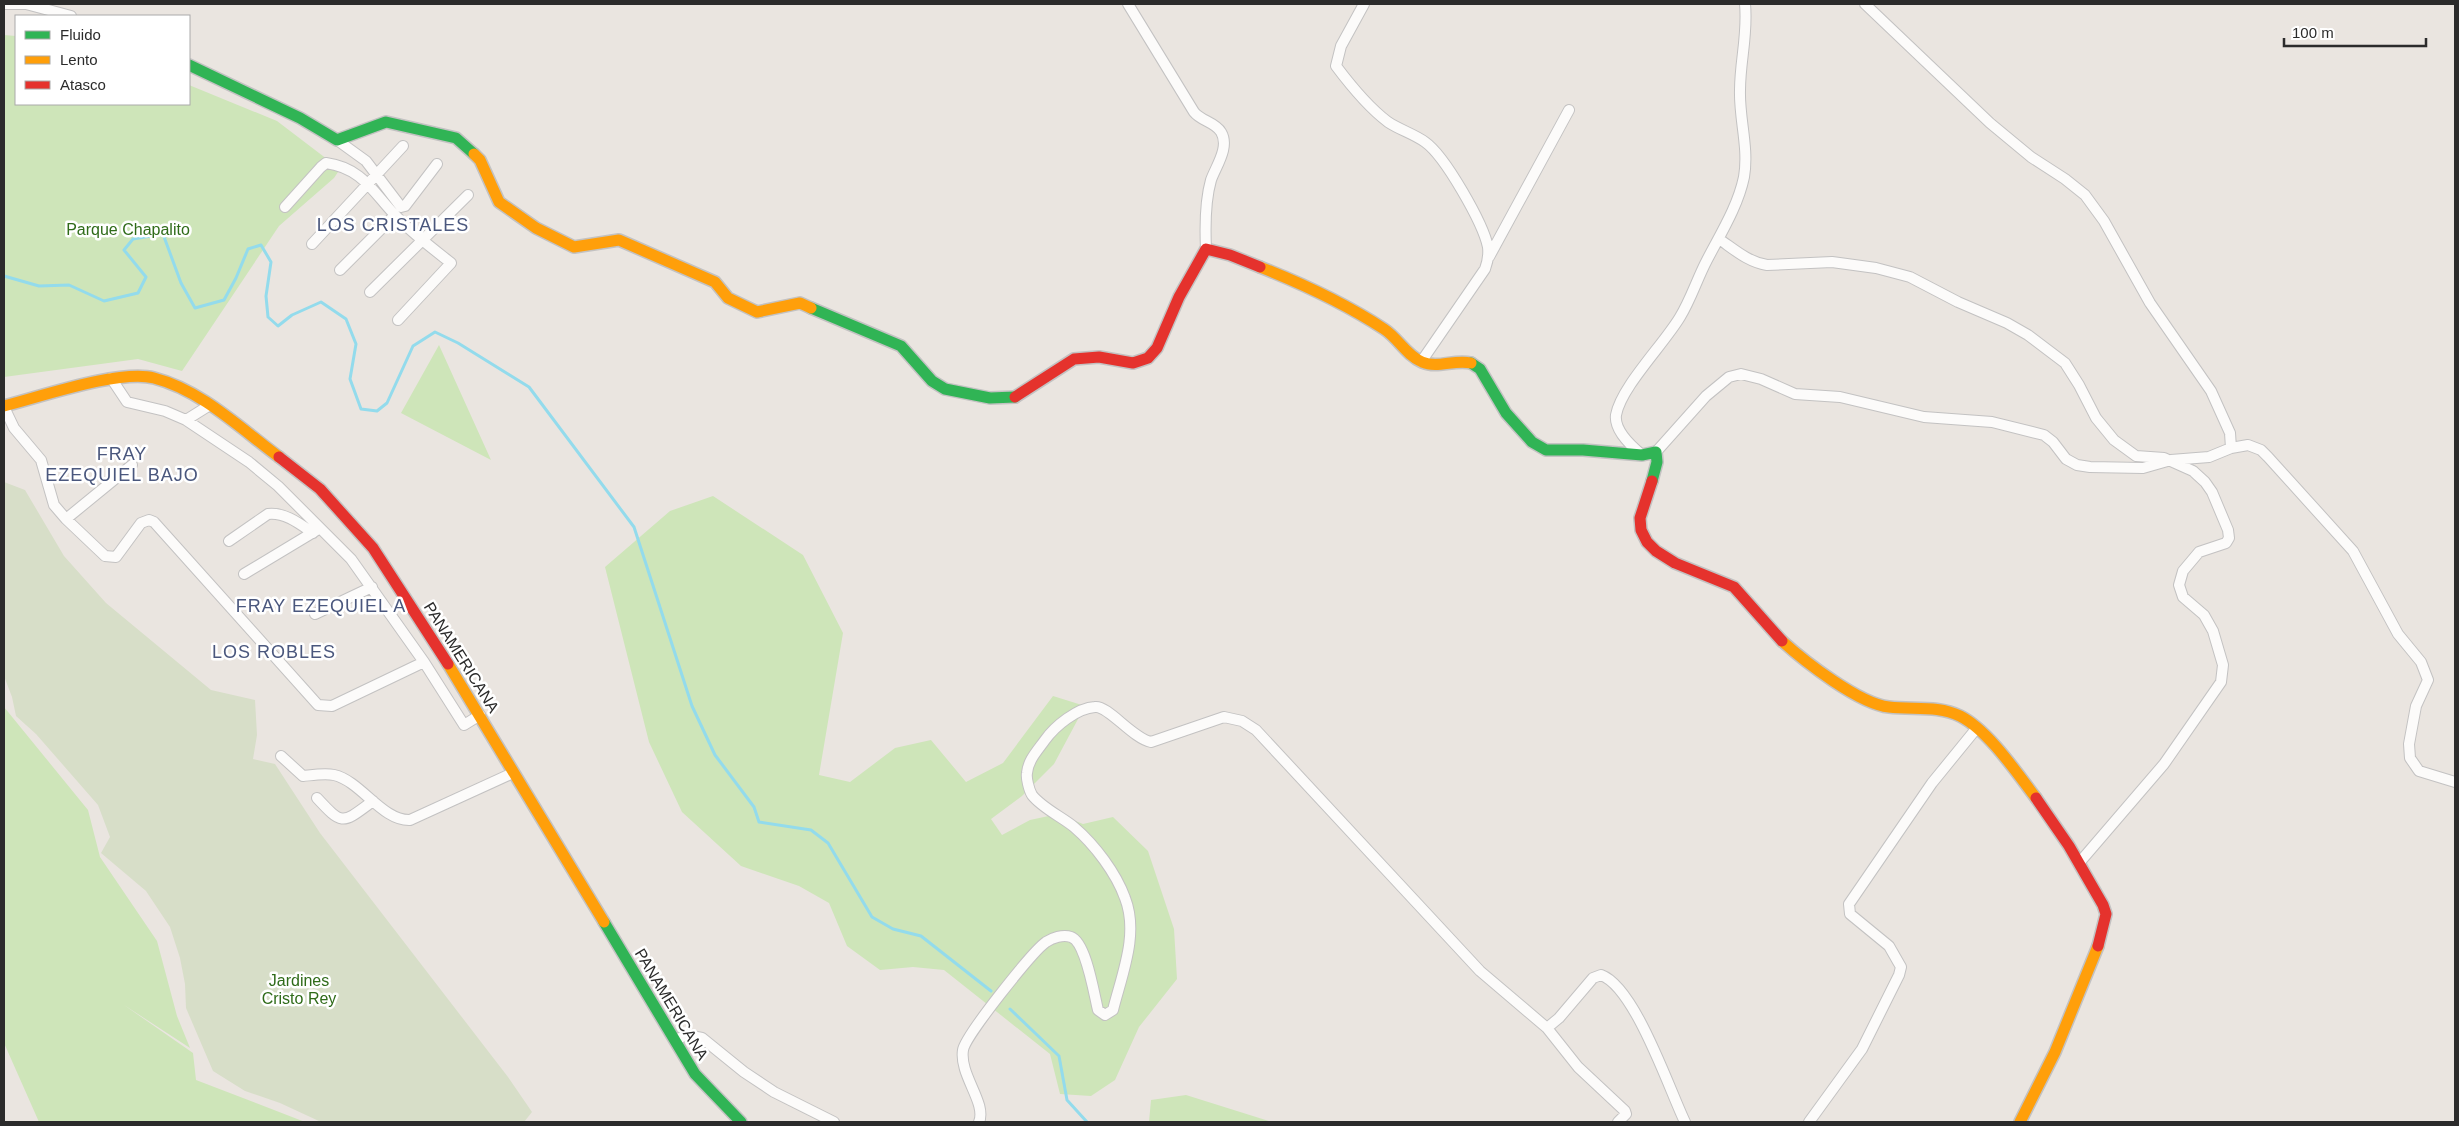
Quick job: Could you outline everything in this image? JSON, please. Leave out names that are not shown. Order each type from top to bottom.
[{"type":"street","points":[[4,4],[26,4],[67,15]]},
{"type":"street","points":[[337,140],[386,122],[456,138],[480,160],[499,202],[536,228],[574,247],[619,240],[715,282],[728,298],[757,312],[800,303],[901,346],[932,382],[944,389],[990,398],[1015,397],[1074,358],[1099,357],[1134,363],[1148,358],[1157,348],[1179,297],[1206,249],[1207,198],[1224,148],[1222,134],[1216,126],[1198,118],[1128,4]]},
{"type":"street","points":[[1364,4],[1341,46],[1336,66],[1352,88],[1387,121],[1426,142],[1435,152],[1460,188],[1482,231],[1489,257]]},
{"type":"street","points":[[1642,454],[1618,428],[1616,422],[1618,410],[1638,375],[1679,318],[1719,239],[1744,177],[1746,148],[1740,89],[1746,37],[1745,4]]},
{"type":"street","points":[[1865,4],[1990,122],[2031,157],[2065,179],[2085,195],[2104,222],[2150,303],[2211,391],[2228,425],[2232,442],[2231,448]]},
{"type":"street","points":[[190,65],[300,118],[337,140],[366,161],[372,179],[395,215],[451,263],[398,320]]},
{"type":"street","points":[[1421,362],[1486,269],[1489,257],[1569,110]]},
{"type":"street","points":[[312,244],[403,146]]},
{"type":"street","points":[[285,207],[326,163],[372,179],[403,207],[437,164]]},
{"type":"street","points":[[370,292],[468,195]]},
{"type":"street","points":[[340,270],[395,215]]},
{"type":"street","points":[[1719,239],[1755,263],[1767,265],[1844,262],[1896,273],[2000,320],[2028,335],[2065,363],[2096,418],[2114,440],[2136,456],[2171,460],[2193,471],[2205,482],[2228,530],[2229,538],[2226,542],[2204,549],[2194,556],[2183,571],[2179,585],[2183,597],[2204,615],[2214,631],[2223,665],[2223,676],[2215,692],[2164,764],[2080,863]]},
{"type":"street","points":[[1206,249],[1230,255],[1306,286],[1386,330],[1408,353],[1421,362],[1437,366],[1465,362],[1473,364],[1480,369],[1506,413],[1532,442],[1546,450],[1583,450],[1642,454],[1656,452],[1706,396],[1729,377],[1741,374],[1761,379],[1795,394],[1840,397],[1924,417],[1992,422],[2044,435],[2053,442],[2066,459],[2077,465],[2134,468],[2171,460],[2209,457],[2231,448],[2248,445],[2261,450],[2353,551],[2398,634],[2421,662],[2426,674],[2427,686],[2416,706],[2409,751],[2413,765],[2424,774],[2455,782]]},
{"type":"street","name":"PANAMERICANA","points":[[4,406],[112,378],[152,377],[184,389],[210,404],[320,489],[373,548],[480,715],[700,1080],[741,1122]]},
{"type":"street","points":[[112,378],[127,402],[165,411],[186,420],[249,462],[278,486],[316,531],[351,559],[424,662],[464,726],[480,715]]},
{"type":"street","points":[[186,420],[210,404]]},
{"type":"street","points":[[4,406],[14,428],[41,460],[54,505],[66,519],[105,556],[110,558],[116,557],[141,523],[149,520],[154,522],[318,705],[332,706],[424,662]]},
{"type":"street","points":[[1656,452],[1658,462],[1644,497],[1641,519],[1644,536],[1652,547],[1686,568],[1717,578],[1733,586],[1753,606],[1786,646],[1868,701],[1886,707],[1941,710],[1957,714],[1976,729],[2022,779],[2080,863],[2104,906],[2106,912],[2105,927],[2097,952],[2035,1100],[2020,1122]]},
{"type":"street","points":[[66,519],[132,465]]},
{"type":"street","points":[[229,541],[268,514],[283,515],[316,531]]},
{"type":"street","points":[[244,574],[316,531]]},
{"type":"street","points":[[315,614],[372,587]]},
{"type":"street","points":[[979,1122],[981,1116],[979,1107],[963,1064],[963,1048],[1006,986],[1043,944],[1053,938],[1065,936],[1077,941],[1083,951],[1098,1010],[1105,1015],[1114,1010],[1131,937],[1130,915],[1125,898],[1104,861],[1076,829],[1032,794],[1026,774],[1029,763],[1050,732],[1075,714],[1095,706],[1104,708],[1142,740],[1152,742],[1224,717],[1242,721],[1256,730],[1480,971],[1547,1028],[1578,1067],[1625,1111],[1626,1114],[1618,1122]]},
{"type":"street","points":[[1809,1122],[1862,1049],[1899,975],[1901,967],[1889,946],[1850,914],[1849,904],[1932,782],[1976,729]]},
{"type":"street","points":[[281,756],[299,774],[334,775],[347,781],[398,819],[410,820],[514,773]]},
{"type":"street","points":[[317,798],[336,818],[341,820],[353,816],[373,801]]},
{"type":"street","points":[[1547,1028],[1559,1018],[1593,978],[1601,975],[1608,979],[1636,1015],[1685,1122]]},
{"type":"street","points":[[675,1040],[687,1035],[702,1038],[744,1072],[774,1092],[834,1122]]},
{"type":"green space","name":"Parque Chapalito","points":[[4,35],[15,36],[15,105],[190,105],[190,85],[277,121],[340,169],[334,178],[279,226],[182,371],[138,359],[4,377]]},
{"type":"green space","points":[[439,345],[491,460],[401,413]]},
{"type":"green space","name":"Jardines Cristo Rey","points":[[4,482],[25,490],[64,556],[106,603],[211,690],[255,700],[257,735],[253,759],[275,764],[320,833],[508,1077],[532,1112],[524,1122],[321,1122],[280,1103],[245,1091],[213,1071],[186,1008],[185,984],[180,958],[170,927],[146,891],[101,853],[110,837],[98,805],[36,734],[16,716],[12,697],[4,676]]},
{"type":"green space","points":[[713,496],[803,555],[843,633],[819,775],[850,782],[895,748],[931,740],[966,782],[1003,763],[1053,696],[1085,706],[1054,764],[1022,796],[991,819],[1002,835],[1030,820],[1058,814],[1083,824],[1113,817],[1148,851],[1174,929],[1177,979],[1139,1027],[1115,1080],[1091,1096],[1060,1094],[1050,1054],[944,970],[913,967],[880,970],[847,946],[829,903],[799,886],[741,866],[682,812],[649,742],[605,567],[670,511]]},
{"type":"green space","points":[[4,707],[88,810],[100,857],[157,941],[177,1016],[190,1048],[124,1005],[193,1053],[196,1080],[305,1122],[39,1122],[4,1043]]},
{"type":"green space","points":[[1186,1095],[1272,1122],[1149,1122],[1151,1100]]},
{"type":"waterway","points":[[4,276],[39,286],[69,285],[104,301],[138,293],[146,277],[124,250],[133,239],[163,234],[181,283],[195,308],[224,300],[248,249],[261,245],[271,262],[266,296],[268,317],[278,326],[292,315],[321,302],[346,319],[356,344],[350,379],[361,409],[377,411],[387,403],[413,346],[435,332],[458,343],[529,387],[634,527],[692,706],[715,755],[754,807],[759,822],[811,830],[828,843],[872,917],[893,929],[921,936],[991,991]]},
{"type":"waterway","points":[[1010,1009],[1059,1056],[1067,1100],[1087,1122]]},
{"type":"traffic: fast","points":[[190,65],[300,118],[337,140],[386,122],[456,138],[474,154]]},
{"type":"traffic: fast","points":[[811,308],[901,346],[932,381],[945,389],[990,398],[1015,397]]},
{"type":"traffic: fast","points":[[1471,363],[1480,369],[1506,413],[1532,442],[1546,450],[1583,450],[1642,455],[1656,452],[1657,462],[1652,481]]},
{"type":"traffic: fast","points":[[604,922],[695,1074],[741,1122]]},
{"type":"traffic: slow","points":[[474,154],[480,160],[499,202],[536,228],[574,247],[619,240],[715,282],[728,298],[757,312],[800,303],[811,308]]},
{"type":"traffic: slow","points":[[1260,267],[1292,280],[1355,311],[1389,333],[1411,355],[1422,362],[1434,365],[1458,362],[1471,363]]},
{"type":"traffic: slow","points":[[4,406],[80,385],[121,377],[139,376],[154,378],[188,391],[220,411],[279,457]]},
{"type":"traffic: slow","points":[[1782,641],[1848,690],[1877,704],[1898,708],[1943,710],[1960,716],[1981,731],[2011,765],[2036,798]]},
{"type":"traffic: slow","points":[[448,664],[604,922]]},
{"type":"traffic: slow","points":[[2020,1122],[2055,1052],[2098,946]]},
{"type":"traffic: jam","points":[[1015,397],[1074,359],[1099,357],[1133,363],[1148,358],[1157,348],[1179,297],[1206,249],[1230,255],[1260,267]]},
{"type":"traffic: jam","points":[[279,457],[320,489],[373,548],[448,664]]},
{"type":"traffic: jam","points":[[1652,481],[1640,518],[1641,530],[1647,542],[1656,551],[1675,563],[1734,587],[1782,641]]},
{"type":"traffic: jam","points":[[2036,798],[2069,846],[2103,905],[2106,914],[2098,946]]},
{"type":"district","name":"LOS CRISTALES","points":[[393,225]]},
{"type":"district","name":"FRAY EZEQUIEL BAJO","points":[[122,464]]},
{"type":"district","name":"FRAY EZEQUIEL A","points":[[321,606]]},
{"type":"district","name":"LOS ROBLES","points":[[274,652]]}]
